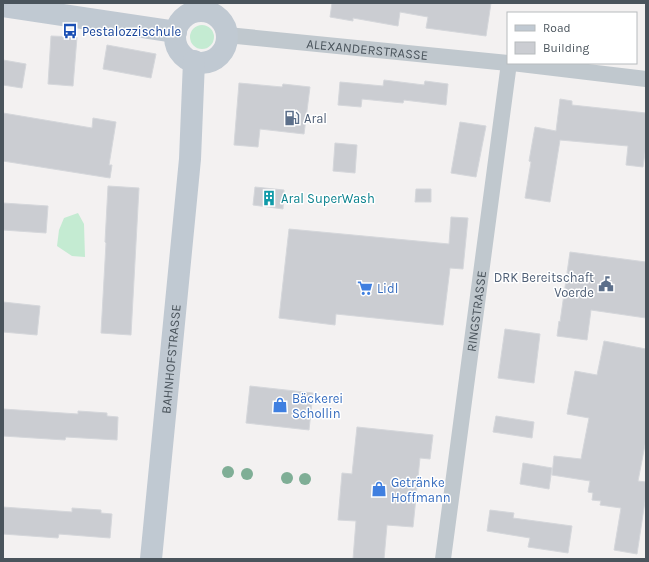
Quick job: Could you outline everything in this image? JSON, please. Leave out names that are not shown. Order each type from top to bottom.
[{"type":"street","points":[[3,6],[31,7],[176,32]]},
{"type":"street","points":[[207,8],[222,21],[226,28],[227,35],[224,49],[214,59],[200,62],[187,58],[181,53],[177,47],[176,32],[178,25],[183,18],[189,14],[207,8]]},
{"type":"street","name":"ALEXANDERSTRASSE","points":[[227,35],[507,63]]},
{"type":"street","name":"BAHNHOFSTRASSE","points":[[151,559],[200,62]]},
{"type":"street","name":"RINGSTRASSE","points":[[443,559],[509,64]]},
{"type":"street","points":[[520,64],[646,79]]},
{"type":"green space","points":[[202,25],[211,28],[214,37],[211,46],[202,49],[193,46],[190,37],[193,28]]},
{"type":"green space","points":[[78,213],[84,224],[85,257],[72,256],[57,246],[59,230],[64,218]]},
{"type":"building","points":[[332,3],[491,3],[486,36],[426,28],[428,17],[400,12],[398,26],[353,18],[353,21],[330,17]]},
{"type":"building","points":[[51,36],[77,37],[73,86],[48,84]]},
{"type":"building","points":[[107,45],[156,54],[151,78],[103,69]]},
{"type":"building","points":[[3,60],[26,64],[22,88],[3,85]]},
{"type":"building","points":[[384,80],[424,85],[425,81],[448,84],[446,105],[404,100],[403,103],[362,99],[361,107],[338,105],[340,82],[383,86]]},
{"type":"building","points":[[239,83],[282,87],[283,84],[310,87],[304,134],[260,129],[258,147],[234,145]]},
{"type":"building","points":[[560,99],[572,101],[572,105],[646,113],[646,146],[643,167],[626,165],[628,146],[560,140],[550,202],[525,198],[535,127],[556,131]]},
{"type":"building","points":[[3,113],[92,128],[93,118],[116,122],[109,165],[112,165],[110,178],[3,161]]},
{"type":"building","points":[[460,122],[486,126],[476,177],[451,173]]},
{"type":"building","points":[[335,143],[357,145],[355,173],[333,171]]},
{"type":"building","points":[[108,186],[139,188],[131,335],[101,333]]},
{"type":"building","name":"Aral SuperWash","points":[[255,187],[284,190],[283,209],[253,205]]},
{"type":"building","points":[[416,189],[431,189],[431,202],[415,202]]},
{"type":"building","points":[[3,203],[48,206],[46,233],[3,230]]},
{"type":"building","name":"Lidl","points":[[451,217],[468,218],[463,269],[450,268],[443,325],[336,314],[335,325],[279,318],[289,229],[449,244]]},
{"type":"building","name":"DRK Bereitschaft Voerde","points":[[570,252],[646,262],[646,318],[591,310],[587,340],[557,336]]},
{"type":"building","points":[[3,302],[40,306],[37,335],[3,332]]},
{"type":"building","points":[[505,329],[540,334],[534,383],[498,378]]},
{"type":"building","points":[[604,341],[646,349],[646,440],[638,481],[646,482],[646,495],[637,554],[614,550],[621,508],[600,505],[601,501],[592,500],[593,493],[588,492],[590,481],[552,475],[554,456],[581,459],[589,418],[567,414],[575,371],[597,375]]},
{"type":"building","name":"Bäckerei Schollin","points":[[250,386],[313,393],[309,430],[246,423]]},
{"type":"building","points":[[3,409],[78,414],[78,411],[107,413],[107,416],[118,417],[117,440],[66,437],[65,440],[3,436]]},
{"type":"building","points":[[496,416],[534,422],[532,438],[493,432]]},
{"type":"building","name":"Getränke Hoffmann","points":[[357,427],[433,435],[430,459],[420,458],[413,527],[387,525],[384,559],[353,559],[356,521],[338,520],[342,473],[352,474]]},
{"type":"building","points":[[523,463],[552,468],[549,489],[520,484]]},
{"type":"building","points":[[3,507],[72,512],[72,508],[101,510],[101,513],[112,514],[110,538],[59,534],[58,538],[3,534]]},
{"type":"building","points":[[490,510],[514,513],[513,518],[572,526],[568,553],[528,547],[530,538],[487,531]]},
{"type":"place","name":"Pestalozzischule","points":[[70,31]]},
{"type":"place","name":"Aral","points":[[292,118]]},
{"type":"place","name":"Aral SuperWash","points":[[269,198]]},
{"type":"place","name":"DRK Bereitschaft Voerde","points":[[606,284]]},
{"type":"place","name":"Lidl","points":[[365,288]]},
{"type":"place","name":"Bäckerei Schollin","points":[[280,405]]},
{"type":"place","name":"Getränke Hoffmann","points":[[379,489]]}]
